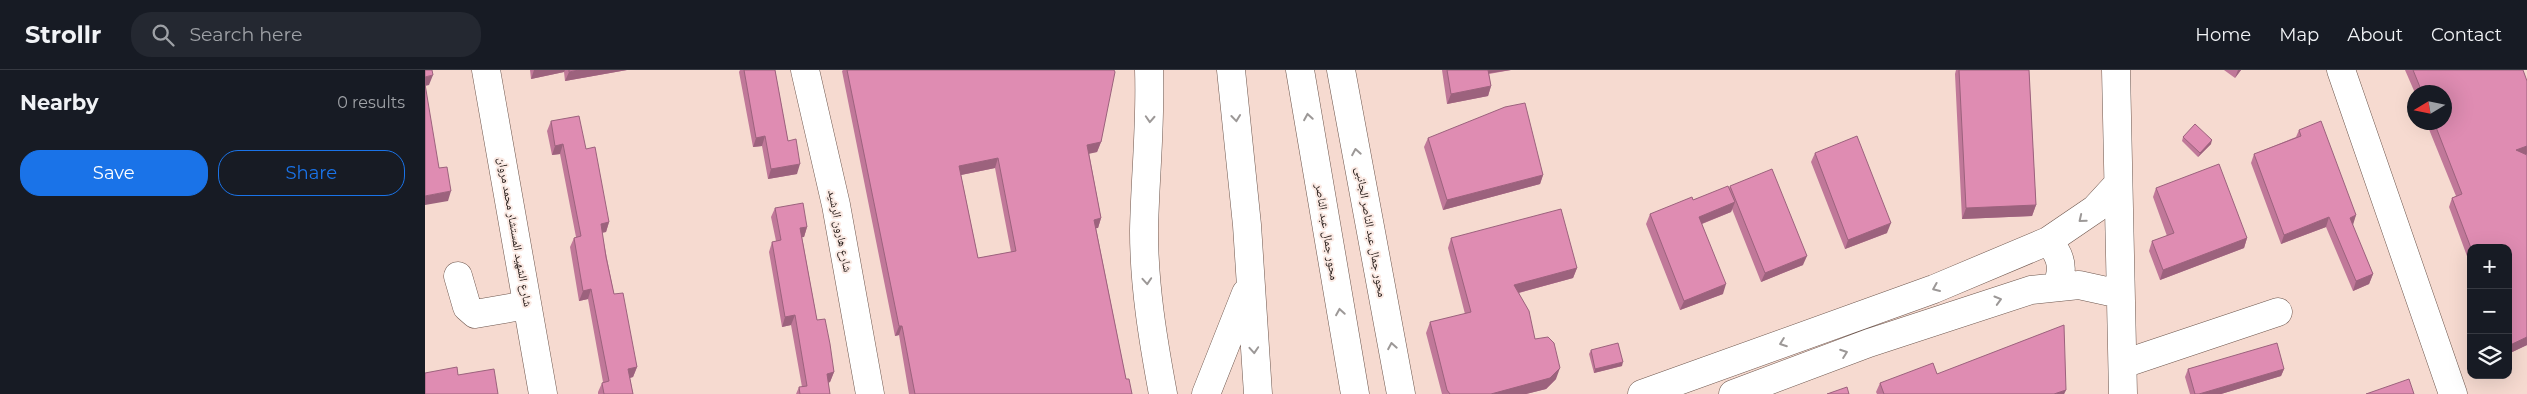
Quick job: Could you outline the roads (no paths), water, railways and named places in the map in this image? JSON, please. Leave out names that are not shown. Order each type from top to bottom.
[{"type":"street","name":"شارع الشهيد المستشار محمد مروان","points":[[486,70],[543,394]]},
{"type":"street","name":"شارع هارون الرشيد","points":[[805,70],[836,205],[870,394]]},
{"type":"street","points":[[1149,70],[1151,103],[1145,241],[1153,337],[1163,394]]},
{"type":"street","points":[[1231,70],[1247,225],[1257,394]]},
{"type":"street","name":"محور جمال عبد الناصر","points":[[1300,70],[1355,394]]},
{"type":"street","name":"محور جمال عبد الناصر الجانبى","points":[[1341,70],[1401,394]]},
{"type":"street","points":[[2116,70],[2123,394]]},
{"type":"street","points":[[2341,70],[2454,394]]},
{"type":"street","points":[[1642,394],[1934,289],[2047,241],[2074,225],[2095,208],[2117,185]]},
{"type":"street","points":[[2047,241],[2054,248],[2062,267],[2061,278],[2056,287]]},
{"type":"street","points":[[458,276],[467,307],[475,314],[527,305]]},
{"type":"street","points":[[1207,394],[1250,285]]},
{"type":"street","points":[[1733,394],[1869,343],[2031,290],[2089,286],[2121,294]]},
{"type":"street","points":[[2123,364],[2278,312]]}]
